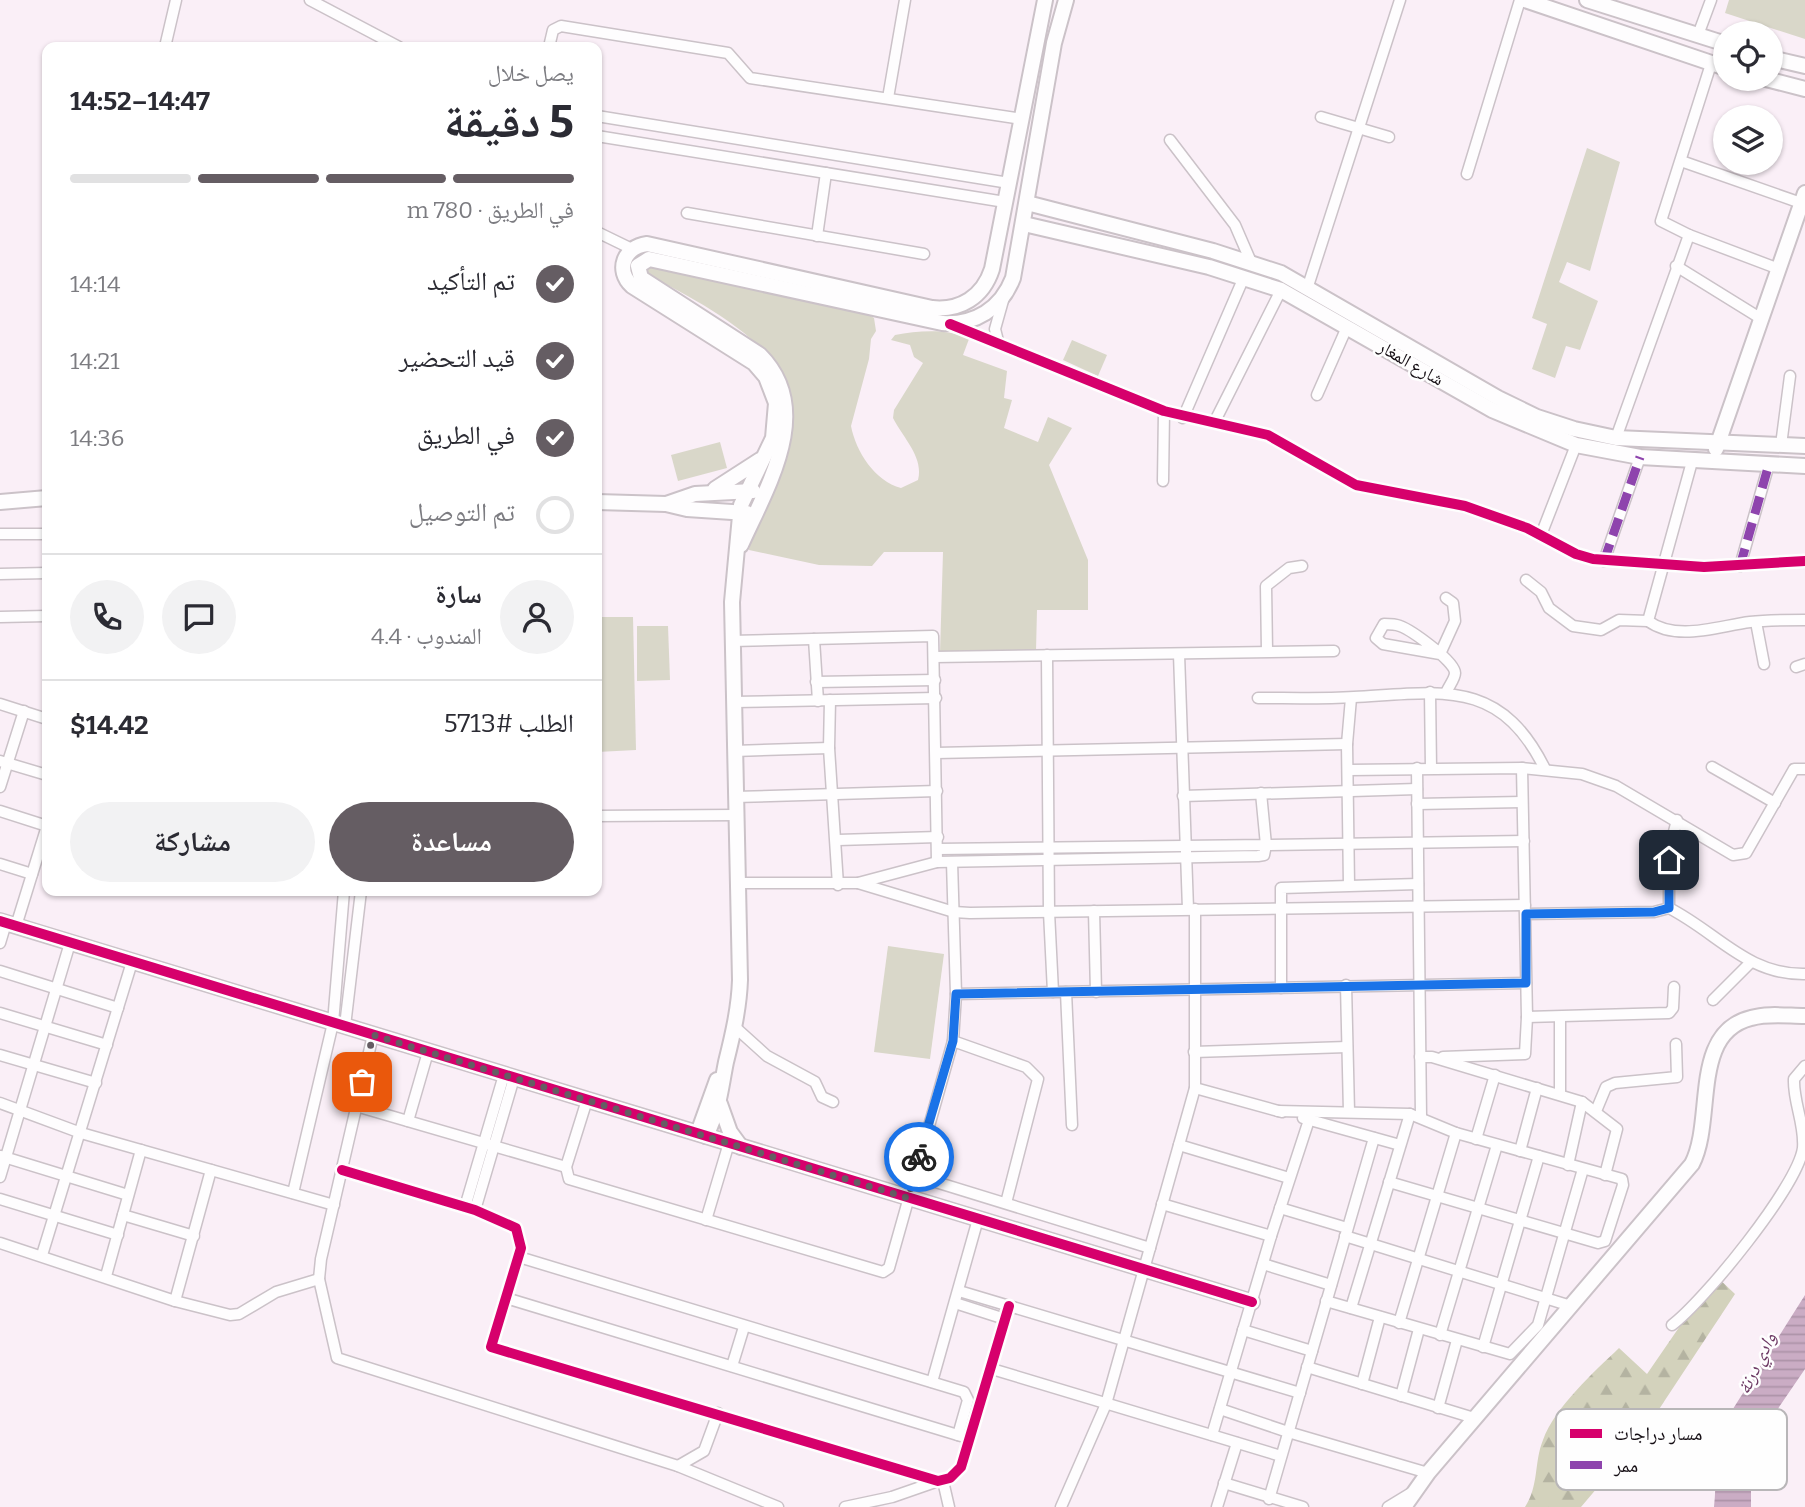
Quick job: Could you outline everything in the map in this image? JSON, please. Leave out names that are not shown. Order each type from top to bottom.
[{"type":"main road","points":[[702,1135],[736,1028],[740,980],[732,602],[740,514],[776,420],[774,394],[766,377],[747,358],[628,282],[623,268],[632,249],[652,245],[932,308],[946,309],[968,302],[987,282],[1045,0]]},
{"type":"main road","points":[[738,543],[763,495],[788,422],[786,402],[777,376],[754,350],[641,278],[638,273],[640,263],[649,259],[950,324],[982,315],[1006,293],[1013,278],[1054,43],[1066,0]]},
{"type":"main road","points":[[1522,0],[1711,64]]},
{"type":"main road","points":[[1587,0],[1713,40]]},
{"type":"main road","points":[[1783,61],[1805,66]]},
{"type":"main road","points":[[1783,83],[1805,89]]},
{"type":"main road","points":[[1714,460],[1717,443],[1760,318],[1800,224],[1803,198]]},
{"type":"main road","name":"شارع المغار","points":[[1027,203],[1251,262],[1308,286],[1495,404],[1616,438],[1805,446]]},
{"type":"main road","name":"شارع المغار","points":[[1024,224],[1209,267],[1282,290],[1347,327],[1576,444],[1640,457],[1805,466]]},
{"type":"main road","points":[[1209,267],[1213,251]]},
{"type":"main road","points":[[705,494],[738,477],[764,457]]},
{"type":"main road","points":[[666,503],[705,494],[748,489],[763,495]]},
{"type":"main road","points":[[0,502],[42,498]]},
{"type":"main road","points":[[602,502],[666,503],[717,512],[755,512]]},
{"type":"main road","points":[[717,512],[728,521],[738,543]]},
{"type":"main road","points":[[7,924],[1251,1302]]},
{"type":"main road","points":[[1404,1507],[1428,1472],[1692,1164],[1703,1134],[1710,1063],[1720,1039],[1739,1022],[1751,1017],[1805,1016]]},
{"type":"main road","points":[[678,1128],[715,1101]]},
{"type":"main road","points":[[715,1101],[735,1145]]},
{"type":"street","points":[[166,42],[176,0]]},
{"type":"street","points":[[310,0],[390,42]]},
{"type":"street","points":[[888,98],[905,0]]},
{"type":"street","points":[[1308,286],[1400,0]]},
{"type":"street","points":[[1467,174],[1522,0]]},
{"type":"street","points":[[1698,35],[1711,0]]},
{"type":"street","points":[[549,42],[553,30],[558,26],[569,27],[728,53],[750,78],[1022,118]]},
{"type":"street","points":[[1711,64],[1661,220],[1689,235],[1779,269]]},
{"type":"street","points":[[602,117],[1009,183]]},
{"type":"street","points":[[1321,117],[1389,137]]},
{"type":"street","points":[[602,137],[1005,202]]},
{"type":"street","points":[[1170,140],[1235,225],[1251,262]]},
{"type":"street","points":[[1681,160],[1803,198]]},
{"type":"street","points":[[817,236],[826,173]]},
{"type":"street","points":[[687,214],[924,254]]},
{"type":"street","points":[[602,234],[632,249]]},
{"type":"street","points":[[1616,438],[1689,235]]},
{"type":"street","points":[[1676,267],[1760,318]]},
{"type":"street","points":[[1183,418],[1244,277]]},
{"type":"street","points":[[1214,423],[1282,290]]},
{"type":"street","points":[[998,341],[996,329],[1006,293]]},
{"type":"street","points":[[950,324],[998,341],[1183,418],[1268,435],[1356,485],[1465,506],[1541,535],[1576,554],[1605,561],[1704,567],[1805,561]]},
{"type":"street","points":[[1317,395],[1347,327]]},
{"type":"street","points":[[1781,445],[1790,376]]},
{"type":"street","points":[[1163,481],[1164,411]]},
{"type":"street","points":[[1541,535],[1576,444]]},
{"type":"street","points":[[1605,561],[1640,457]]},
{"type":"street","points":[[1648,621],[1693,458]]},
{"type":"street","points":[[1740,566],[1769,464]]},
{"type":"street","points":[[0,534],[42,534]]},
{"type":"street","points":[[1267,651],[1266,586],[1289,568],[1302,566]]},
{"type":"street","points":[[0,574],[42,573]]},
{"type":"street","points":[[1526,580],[1541,592],[1549,608],[1573,626],[1601,630],[1619,620],[1648,621],[1678,631],[1693,631],[1756,622],[1805,620]]},
{"type":"street","points":[[1440,654],[1456,615],[1453,603],[1446,598]]},
{"type":"street","points":[[0,617],[42,617]]},
{"type":"street","points":[[1756,622],[1764,664]]},
{"type":"street","points":[[1440,654],[1383,644],[1376,638],[1377,632],[1384,624],[1400,626],[1440,654],[1455,672],[1446,693]]},
{"type":"street","points":[[732,641],[933,636],[937,862]]},
{"type":"street","points":[[814,639],[818,701]]},
{"type":"street","points":[[934,657],[1334,651]]},
{"type":"street","points":[[1061,1507],[1106,1404],[1195,1088],[1194,989],[1191,909],[1185,852],[1179,654]]},
{"type":"street","points":[[1047,655],[1049,912],[1053,992]]},
{"type":"street","points":[[816,682],[935,680]]},
{"type":"street","points":[[1430,692],[1431,768]]},
{"type":"street","points":[[1258,698],[1351,698],[1430,692],[1467,696],[1494,707],[1513,720],[1531,740],[1545,769]]},
{"type":"street","points":[[734,702],[936,698]]},
{"type":"street","points":[[1349,885],[1347,744],[1351,698]]},
{"type":"street","points":[[830,700],[829,748],[838,840],[838,885]]},
{"type":"street","points":[[0,704],[42,717]]},
{"type":"street","points":[[0,787],[4,762],[24,711]]},
{"type":"street","points":[[936,753],[1182,750],[1347,744]]},
{"type":"street","points":[[734,751],[829,748]]},
{"type":"street","points":[[4,762],[42,773]]},
{"type":"street","points":[[1712,767],[1775,803]]},
{"type":"street","points":[[1351,1308],[1400,1145],[1415,1116],[1420,1057],[1417,768]]},
{"type":"street","points":[[1420,1057],[1525,1054],[1526,909],[1522,768]]},
{"type":"street","points":[[1349,770],[1522,768],[1582,774],[1616,786],[1678,820],[1733,855],[1740,856],[1746,853],[1794,769],[1805,768]]},
{"type":"street","points":[[1183,796],[1417,789]]},
{"type":"street","points":[[735,797],[937,792]]},
{"type":"street","points":[[737,883],[838,885],[858,883],[937,862],[1049,855],[1185,852],[1264,855],[1266,845],[1261,793]]},
{"type":"street","points":[[1417,804],[1522,802]]},
{"type":"street","points":[[0,811],[42,824]]},
{"type":"street","points":[[602,816],[735,815]]},
{"type":"street","points":[[1669,908],[1669,851],[1678,820]]},
{"type":"street","points":[[838,840],[938,837]]},
{"type":"street","points":[[1266,845],[1524,841]]},
{"type":"street","points":[[0,943],[32,874],[42,842]]},
{"type":"street","points":[[938,849],[1049,855]]},
{"type":"street","points":[[587,1100],[566,1167],[569,1180],[883,1272],[889,1268],[913,1175],[953,1041],[956,994],[952,862]]},
{"type":"street","points":[[0,864],[32,874]]},
{"type":"street","points":[[858,883],[954,912],[1419,906],[1654,912],[1669,908],[1738,951],[1750,963],[1774,972],[1805,974]]},
{"type":"street","points":[[1281,988],[1281,887],[1418,884]]},
{"type":"street","points":[[339,1024],[344,896]]},
{"type":"street","points":[[293,1193],[339,1024],[360,896]]},
{"type":"street","points":[[1094,911],[1096,992]]},
{"type":"street","points":[[0,1177],[3,1157],[70,943]]},
{"type":"street","points":[[42,1255],[132,962]]},
{"type":"street","points":[[1713,1000],[1750,963]]},
{"type":"street","points":[[0,971],[118,1008]]},
{"type":"street","points":[[956,994],[1526,983]]},
{"type":"street","points":[[1346,985],[1349,1112]]},
{"type":"street","points":[[1527,1017],[1669,1013],[1673,1008],[1674,987]]},
{"type":"street","points":[[1066,992],[1072,1125]]},
{"type":"street","points":[[0,1013],[107,1045]]},
{"type":"street","points":[[1560,1017],[1560,1094]]},
{"type":"street","points":[[736,1028],[778,1063],[815,1082],[822,1097],[833,1102]]},
{"type":"street","points":[[373,1035],[319,1279],[330,1314],[335,1355],[340,1361],[678,1466],[778,1507]]},
{"type":"street","points":[[953,1041],[1026,1066],[1038,1079],[1006,1203]]},
{"type":"street","points":[[1596,1111],[1606,1087],[1615,1083],[1677,1077],[1676,1044]]},
{"type":"street","points":[[1194,1052],[1347,1047]]},
{"type":"street","points":[[408,1121],[428,1052]]},
{"type":"street","points":[[0,1055],[96,1083]]},
{"type":"street","points":[[1432,1057],[1560,1094],[1582,1102],[1596,1111],[1617,1129],[1605,1175]]},
{"type":"street","points":[[1672,1325],[1690,1312],[1775,1201],[1794,1171],[1802,1151],[1803,1132],[1794,1079],[1805,1066]]},
{"type":"street","points":[[470,1208],[509,1076]]},
{"type":"street","points":[[1476,1139],[1494,1076]]},
{"type":"street","points":[[1520,1151],[1537,1087]]},
{"type":"street","points":[[1195,1088],[1400,1145]]},
{"type":"street","points":[[1568,1165],[1582,1102]]},
{"type":"street","points":[[0,1103],[81,1133],[334,1205]]},
{"type":"street","points":[[356,1106],[566,1167]]},
{"type":"street","points":[[1278,1111],[1415,1116],[1456,1133],[1622,1180],[1623,1185],[1605,1241],[1598,1243],[1389,1182]]},
{"type":"street","points":[[1212,1435],[1271,1236],[1309,1120]]},
{"type":"street","points":[[1399,1323],[1456,1133]]},
{"type":"street","points":[[1269,1499],[1374,1138]]},
{"type":"street","points":[[1179,1144],[1289,1178]]},
{"type":"street","points":[[706,1220],[735,1145]]},
{"type":"street","points":[[1440,1335],[1497,1145]]},
{"type":"street","points":[[106,1276],[141,1150]]},
{"type":"street","points":[[1483,1347],[1539,1156]]},
{"type":"street","points":[[3,1157],[128,1195]]},
{"type":"street","points":[[1326,1301],[1510,1353],[1538,1325],[1583,1168]]},
{"type":"street","points":[[175,1301],[211,1170]]},
{"type":"street","points":[[342,1170],[470,1208],[516,1228],[522,1242],[519,1257],[491,1347],[941,1481]]},
{"type":"street","points":[[913,1175],[1150,1248]]},
{"type":"street","points":[[0,1199],[118,1235]]},
{"type":"street","points":[[1162,1204],[1271,1236]]},
{"type":"street","points":[[1280,1208],[1346,1232],[1370,1244],[1571,1306]]},
{"type":"street","points":[[123,1215],[194,1236]]},
{"type":"street","points":[[932,1382],[978,1219]]},
{"type":"street","points":[[0,1244],[42,1255],[213,1313],[234,1315],[276,1292],[319,1279]]},
{"type":"street","points":[[519,1257],[968,1395],[958,1435]]},
{"type":"street","points":[[1263,1264],[1331,1285]]},
{"type":"street","points":[[959,1291],[1300,1393]]},
{"type":"street","points":[[506,1298],[969,1439]]},
{"type":"street","points":[[955,1303],[1005,1319]]},
{"type":"street","points":[[845,1507],[892,1497],[941,1481],[961,1467],[1009,1306]]},
{"type":"street","points":[[1362,1384],[1380,1317]]},
{"type":"street","points":[[732,1366],[744,1327]]},
{"type":"street","points":[[1401,1396],[1419,1329]]},
{"type":"street","points":[[1243,1330],[1312,1351]]},
{"type":"street","points":[[1438,1408],[1457,1340]]},
{"type":"street","points":[[1307,1367],[1474,1419]]},
{"type":"street","points":[[992,1369],[1281,1457]]},
{"type":"street","points":[[1220,1409],[1288,1432],[1428,1472]]},
{"type":"street","points":[[678,1466],[704,1451],[718,1413]]},
{"type":"street","points":[[1217,1507],[1237,1443]]},
{"type":"street","points":[[941,1481],[949,1507]]},
{"type":"street","points":[[1224,1483],[1269,1499],[1303,1507]]},
{"type":"street","points":[[1388,1507],[1413,1492]]},
{"type":"shaded area","points":[[1729,0],[1805,0],[1805,39],[1783,32],[1783,21],[1750,21],[1725,13]]},
{"type":"shaded area","points":[[1587,148],[1620,162],[1590,271],[1567,262],[1559,282],[1598,301],[1580,350],[1566,346],[1555,378],[1532,369],[1547,324],[1532,318]]},
{"type":"shaded area","points":[[643,263],[866,313],[874,318],[876,331],[871,339],[869,359],[851,426],[857,446],[868,464],[883,479],[901,488],[918,480],[919,472],[912,448],[893,418],[894,410],[923,363],[914,357],[910,345],[891,340],[895,335],[933,331],[952,333],[969,339],[963,355],[1007,371],[1004,398],[1012,400],[1004,428],[1038,442],[1048,417],[1072,428],[1049,465],[1088,560],[1088,610],[1037,610],[1036,651],[940,653],[943,552],[884,552],[872,566],[819,565],[749,550],[752,527],[768,487],[783,376],[773,361],[741,330],[700,303],[643,273]]},
{"type":"shaded area","points":[[1072,340],[1107,355],[1098,376],[1063,360]]},
{"type":"shaded area","points":[[720,442],[727,468],[678,481],[671,455]]},
{"type":"shaded area","points":[[602,617],[633,617],[636,750],[602,752]]},
{"type":"shaded area","points":[[637,626],[668,626],[670,680],[637,681]]},
{"type":"shaded area","points":[[888,946],[944,954],[930,1059],[874,1052]]},
{"type":"shaded area","points":[[1805,1295],[1805,1369],[1778,1409],[1733,1409]]},
{"type":"shaded area","points":[[1715,1490],[1751,1490],[1751,1507],[1714,1507]]},
{"type":"green space","points":[[1715,1275],[1735,1294],[1659,1409],[1561,1409],[1619,1348],[1647,1374]]},
{"type":"green space","points":[[1556,1415],[1556,1490],[1595,1490],[1581,1507],[1525,1507],[1532,1491],[1543,1440]]},
{"type":"marked path","points":[[1604,561],[1640,457]]},
{"type":"marked path","points":[[1740,566],[1769,464]]},
{"type":"cycle path","points":[[950,324],[1164,411],[1268,435],[1356,485],[1465,506],[1527,528],[1576,554],[1593,559],[1704,567],[1805,561]]},
{"type":"cycle path","points":[[0,921],[1252,1302]]},
{"type":"cycle path","points":[[342,1170],[475,1210],[516,1228],[521,1248],[491,1347],[938,1481],[950,1478],[961,1467],[1009,1306]]},
{"type":"way so far","points":[[362,1082],[373,1035],[908,1198],[919,1157]]},
{"type":"route","points":[[919,1157],[953,1041],[956,994],[1526,983],[1526,914],[1654,912],[1669,908],[1669,860]]},
{"type":"water label","name":"وادي درنة","points":[[1756,1363]]}]
